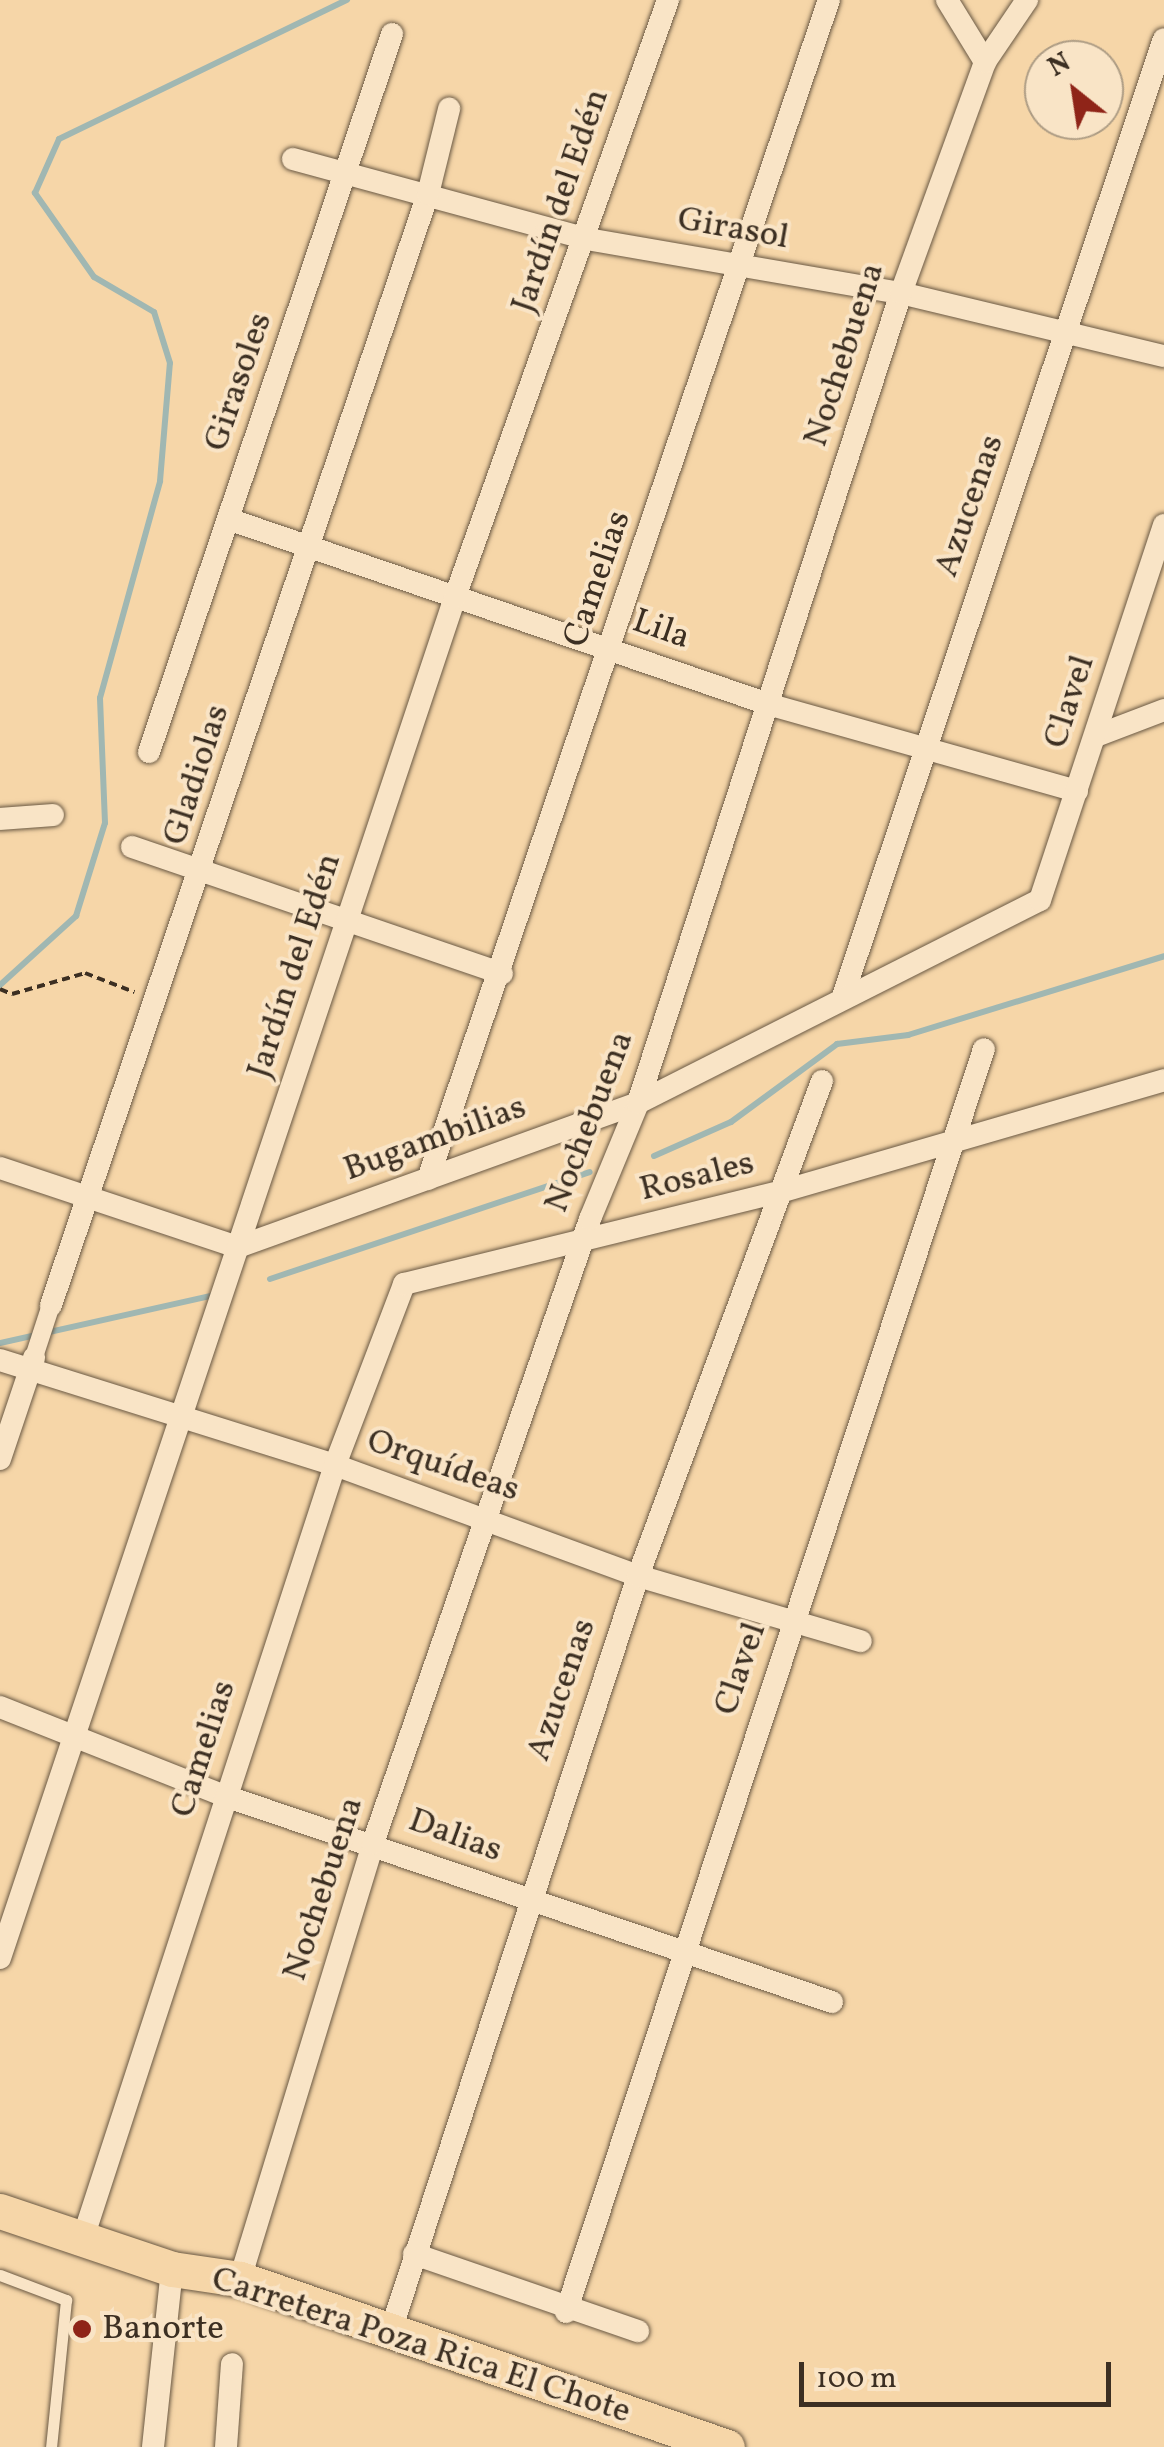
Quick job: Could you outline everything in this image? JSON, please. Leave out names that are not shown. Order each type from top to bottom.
[{"type":"main road","name":"Carretera Poza Rica El Chote","points":[[0,2212],[172,2269],[240,2279],[726,2447]]},
{"type":"street","name":"Jardín del Edén","points":[[0,1958],[455,597],[587,239],[668,0]]},
{"type":"street","name":"Camelias","points":[[428,1179],[502,974],[829,0]]},
{"type":"street","points":[[947,0],[986,62]]},
{"type":"street","name":"Nochebuena","points":[[240,2279],[374,1843],[590,1218],[638,1103],[771,705],[901,293],[986,62],[1027,0]]},
{"type":"street","name":"Girasoles","points":[[149,752],[392,34]]},
{"type":"street","name":"Azucenas","points":[[842,996],[1164,39]]},
{"type":"street","name":"Gladiolas","points":[[0,1459],[428,194],[449,108]]},
{"type":"street","name":"Girasol","points":[[294,159],[349,170],[587,239],[901,293],[1164,356]]},
{"type":"street","name":"Lila","points":[[228,520],[771,705],[1077,791]]},
{"type":"street","name":"Clavel","points":[[1040,900],[1164,526]]},
{"type":"street","points":[[1096,736],[1164,710]]},
{"type":"street","points":[[0,820],[53,815]]},
{"type":"street","points":[[132,847],[201,874],[502,974]]},
{"type":"street","name":"Bugambilias","points":[[238,1247],[638,1103],[842,996],[1040,900]]},
{"type":"street","name":"Clavel","points":[[566,2312],[947,1146],[984,1050]]},
{"type":"street","name":"Rosales","points":[[404,1284],[783,1192],[1164,1080]]},
{"type":"street","name":"Azucenas","points":[[391,2330],[527,1900],[638,1576],[822,1082]]},
{"type":"street","points":[[0,1168],[86,1201],[238,1247]]},
{"type":"street","name":"Camelias","points":[[82,2241],[336,1466],[404,1284]]},
{"type":"street","name":"Orquídeas","points":[[0,1360],[31,1364],[180,1418],[336,1466],[638,1576],[793,1626],[862,1641]]},
{"type":"street","name":"Dalias","points":[[0,1706],[73,1739],[225,1796],[374,1843],[527,1900],[682,1948],[832,2002]]},
{"type":"street","points":[[414,2254],[566,2312],[638,2331]]},
{"type":"street","points":[[153,2447],[172,2269]]},
{"type":"street","points":[[226,2447],[232,2364]]},
{"type":"lane","points":[[0,2275],[66,2300],[52,2447]]},
{"type":"path","points":[[0,989],[12,994],[85,973],[157,1000]]},
{"type":"waterway","points":[[0,985],[76,916],[105,823],[100,698],[160,481],[170,363],[154,312],[94,277],[35,193],[59,139],[347,0]]},
{"type":"waterway","points":[[654,1156],[731,1122],[837,1044],[908,1035],[1164,956]]},
{"type":"waterway","points":[[270,1279],[590,1172]]},
{"type":"waterway","points":[[0,1343],[211,1296]]},
{"type":"place","name":"Banorte","points":[[82,2329]]}]
